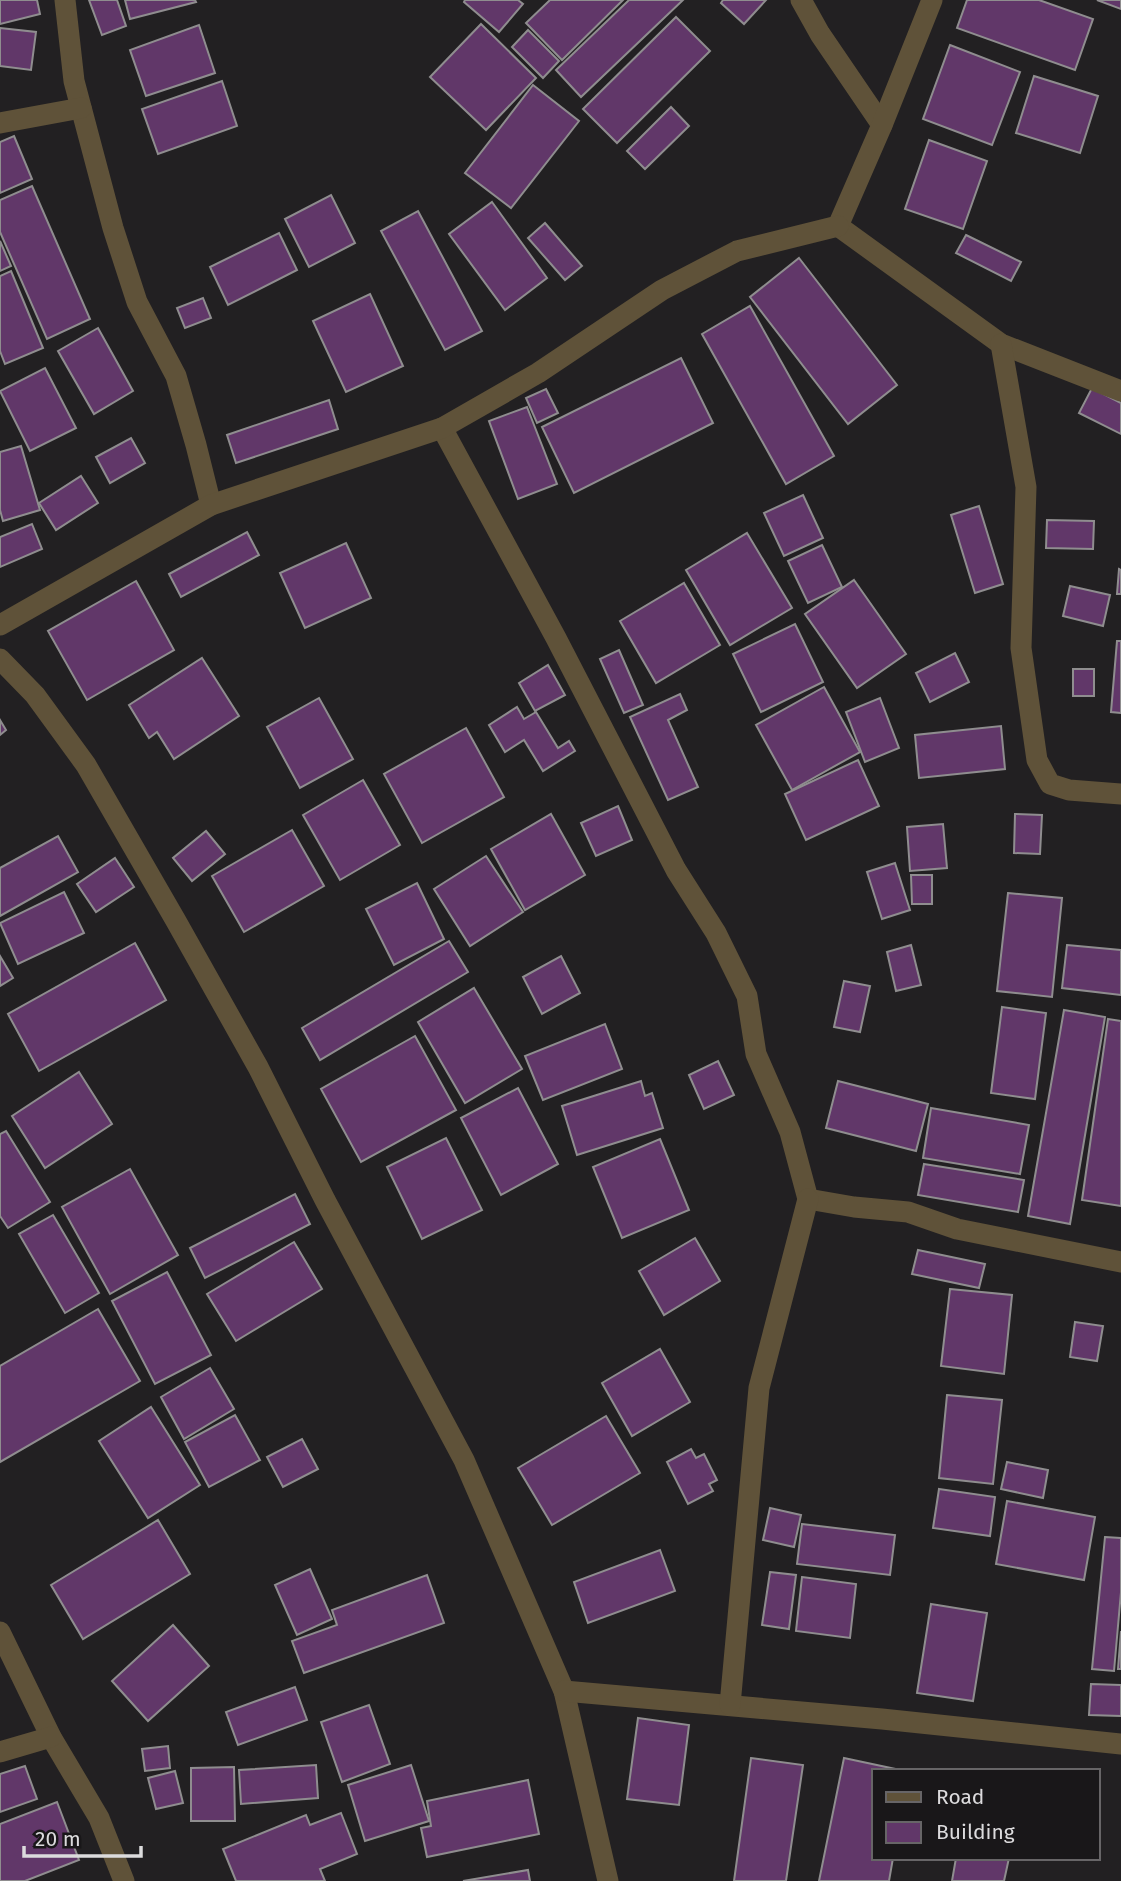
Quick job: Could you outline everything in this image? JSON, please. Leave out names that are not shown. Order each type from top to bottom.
[{"type":"street","points":[[65,0],[74,81],[113,228],[137,302],[176,376],[211,505]]},
{"type":"street","points":[[801,0],[820,34],[882,125]]},
{"type":"street","points":[[838,226],[932,0]]},
{"type":"street","points":[[0,123],[81,108]]},
{"type":"street","points":[[0,625],[211,505],[442,428],[538,373],[662,290],[737,251],[838,226],[1001,344],[1121,391]]},
{"type":"street","points":[[1001,344],[1026,487],[1021,648],[1037,760],[1050,784],[1069,790],[1121,794]]},
{"type":"street","points":[[442,428],[563,650],[676,870],[716,933],[747,996],[756,1054],[790,1132],[808,1199],[759,1388],[730,1705]]},
{"type":"street","points":[[0,659],[35,695],[86,765],[258,1067],[325,1200],[464,1460],[564,1691],[608,1881]]},
{"type":"street","points":[[808,1199],[908,1212],[957,1228],[1121,1262]]},
{"type":"street","points":[[0,1632],[51,1737],[99,1818],[124,1881]]},
{"type":"street","points":[[564,1691],[881,1719],[1121,1744]]},
{"type":"street","points":[[0,1752],[51,1737]]},
{"type":"building","points":[[0,0],[37,0],[40,14],[0,24]]},
{"type":"building","points":[[89,0],[117,0],[126,26],[102,35]]},
{"type":"building","points":[[125,0],[195,0],[196,2],[130,19]]},
{"type":"building","points":[[518,0],[523,4],[499,32],[464,2]]},
{"type":"building","points":[[550,0],[623,0],[562,60],[526,23]]},
{"type":"building","points":[[629,0],[683,0],[581,97],[556,70]]},
{"type":"building","points":[[723,0],[766,0],[744,24],[721,3]]},
{"type":"building","points":[[967,0],[1039,0],[1093,19],[1075,70],[957,28]]},
{"type":"building","points":[[1097,0],[1121,0],[1121,9]]},
{"type":"building","points":[[676,17],[710,51],[617,143],[583,109]]},
{"type":"building","points":[[481,24],[536,78],[486,130],[430,77]]},
{"type":"building","points":[[199,25],[215,73],[146,96],[130,50]]},
{"type":"building","points":[[0,28],[36,32],[31,70],[0,66]]},
{"type":"building","points":[[528,30],[559,61],[543,78],[512,47]]},
{"type":"building","points":[[950,45],[1020,72],[992,145],[923,119]]},
{"type":"building","points":[[1034,76],[1098,96],[1080,153],[1016,133]]},
{"type":"building","points":[[222,81],[237,126],[158,154],[142,109]]},
{"type":"building","points":[[533,85],[579,121],[511,208],[465,173]]},
{"type":"building","points":[[671,107],[689,126],[645,169],[627,151]]},
{"type":"building","points":[[14,136],[32,179],[0,193],[0,142]]},
{"type":"building","points":[[929,140],[987,161],[963,229],[905,209]]},
{"type":"building","points":[[32,186],[90,319],[47,339],[0,232],[0,200]]},
{"type":"building","points":[[331,195],[355,243],[309,267],[285,219]]},
{"type":"building","points":[[492,202],[547,278],[505,310],[449,234]]},
{"type":"building","points":[[418,211],[482,331],[445,350],[381,231]]},
{"type":"building","points":[[545,223],[582,266],[565,280],[528,238]]},
{"type":"building","points":[[279,233],[297,270],[228,305],[210,267]]},
{"type":"building","points":[[966,235],[1021,262],[1011,281],[956,253]]},
{"type":"building","points":[[0,241],[11,266],[0,271]]},
{"type":"building","points":[[799,258],[897,385],[848,424],[750,297]]},
{"type":"building","points":[[11,271],[43,348],[5,364],[0,351],[0,276]]},
{"type":"building","points":[[370,294],[403,366],[346,392],[313,321]]},
{"type":"building","points":[[203,298],[211,318],[185,328],[177,308]]},
{"type":"building","points":[[750,306],[834,456],[786,484],[702,334]]},
{"type":"building","points":[[98,328],[133,391],[94,414],[58,351]]},
{"type":"building","points":[[681,358],[713,423],[574,493],[542,427]]},
{"type":"building","points":[[45,368],[76,428],[30,451],[0,391]]},
{"type":"building","points":[[1092,388],[1121,403],[1121,434],[1079,413]]},
{"type":"building","points":[[546,389],[558,413],[537,423],[526,398]]},
{"type":"building","points":[[329,400],[338,429],[236,463],[227,435]]},
{"type":"building","points":[[527,407],[557,484],[518,499],[489,421]]},
{"type":"building","points":[[131,438],[145,463],[110,483],[96,457]]},
{"type":"building","points":[[21,446],[40,510],[3,521],[0,510],[0,452]]},
{"type":"building","points":[[81,476],[98,503],[56,530],[39,503]]},
{"type":"building","points":[[803,495],[823,538],[784,556],[764,513]]},
{"type":"building","points":[[979,506],[1003,584],[975,593],[951,515]]},
{"type":"building","points":[[1047,520],[1094,521],[1093,549],[1046,548]]},
{"type":"building","points":[[32,524],[42,549],[0,567],[0,537]]},
{"type":"building","points":[[247,532],[259,555],[181,597],[169,574]]},
{"type":"building","points":[[747,533],[792,608],[730,645],[686,570]]},
{"type":"building","points":[[346,543],[371,598],[305,628],[280,573]]},
{"type":"building","points":[[822,545],[842,587],[808,603],[788,561]]},
{"type":"building","points":[[1119,569],[1121,594],[1117,594]]},
{"type":"building","points":[[854,580],[906,654],[857,688],[805,614]]},
{"type":"building","points":[[136,581],[174,650],[87,700],[48,631]]},
{"type":"building","points":[[684,583],[720,645],[656,683],[620,621]]},
{"type":"building","points":[[1070,586],[1110,595],[1103,626],[1063,616]]},
{"type":"building","points":[[795,624],[823,682],[761,712],[733,654]]},
{"type":"building","points":[[1117,641],[1121,641],[1121,713],[1111,712]]},
{"type":"building","points":[[619,650],[643,705],[624,713],[600,659]]},
{"type":"building","points":[[955,653],[969,682],[930,702],[916,673]]},
{"type":"building","points":[[202,658],[239,716],[174,759],[157,732],[149,738],[129,705]]},
{"type":"building","points":[[548,665],[565,695],[535,711],[519,683]]},
{"type":"building","points":[[1073,669],[1094,669],[1094,696],[1073,696]]},
{"type":"building","points":[[824,687],[860,752],[792,790],[756,725]]},
{"type":"building","points":[[680,694],[687,710],[668,720],[698,787],[668,800],[630,717]]},
{"type":"building","points":[[319,698],[353,759],[300,788],[267,727]]},
{"type":"building","points":[[880,698],[899,748],[865,762],[846,712]]},
{"type":"building","points":[[517,707],[524,719],[536,712],[558,748],[569,741],[575,751],[543,771],[524,740],[505,752],[489,725]]},
{"type":"building","points":[[0,720],[6,730],[0,735]]},
{"type":"building","points":[[1001,726],[1005,769],[919,778],[915,735]]},
{"type":"building","points":[[466,728],[504,797],[422,843],[384,774]]},
{"type":"building","points":[[858,760],[879,806],[806,840],[785,794]]},
{"type":"building","points":[[363,780],[400,845],[340,880],[303,815]]},
{"type":"building","points":[[618,806],[632,840],[596,856],[581,823]]},
{"type":"building","points":[[551,814],[585,875],[525,910],[491,849]]},
{"type":"building","points":[[1015,814],[1042,815],[1040,854],[1014,853]]},
{"type":"building","points":[[943,824],[947,868],[910,871],[907,827]]},
{"type":"building","points":[[292,830],[324,886],[244,932],[212,876]]},
{"type":"building","points":[[206,831],[225,854],[192,881],[173,858]]},
{"type":"building","points":[[58,836],[78,872],[0,916],[0,868]]},
{"type":"building","points":[[486,856],[523,912],[470,946],[434,889]]},
{"type":"building","points":[[115,858],[134,887],[96,912],[77,884]]},
{"type":"building","points":[[895,863],[910,910],[882,919],[867,872]]},
{"type":"building","points":[[911,875],[932,875],[932,904],[912,904]]},
{"type":"building","points":[[417,883],[444,939],[394,965],[366,909]]},
{"type":"building","points":[[64,892],[84,933],[18,964],[0,923]]},
{"type":"building","points":[[1008,893],[1062,898],[1052,997],[997,991]]},
{"type":"building","points":[[449,941],[468,972],[320,1060],[302,1028]]},
{"type":"building","points":[[135,943],[166,1000],[39,1071],[8,1014]]},
{"type":"building","points":[[911,945],[921,985],[896,991],[887,952]]},
{"type":"building","points":[[1067,945],[1121,950],[1121,995],[1062,988]]},
{"type":"building","points":[[0,956],[13,978],[0,986]]},
{"type":"building","points":[[561,956],[580,993],[542,1014],[523,977]]},
{"type":"building","points":[[844,981],[870,986],[860,1032],[834,1027]]},
{"type":"building","points":[[474,988],[522,1069],[465,1103],[418,1022]]},
{"type":"building","points":[[1002,1007],[1046,1013],[1035,1099],[991,1093]]},
{"type":"building","points":[[1064,1010],[1105,1017],[1070,1224],[1028,1216]]},
{"type":"building","points":[[1108,1019],[1121,1021],[1121,1206],[1082,1200]]},
{"type":"building","points":[[605,1024],[622,1069],[543,1100],[525,1056]]},
{"type":"building","points":[[415,1036],[456,1110],[361,1162],[321,1089]]},
{"type":"building","points":[[718,1061],[734,1095],[704,1109],[689,1075]]},
{"type":"building","points":[[79,1072],[112,1124],[45,1168],[12,1116]]},
{"type":"building","points":[[641,1081],[645,1096],[652,1093],[663,1128],[577,1155],[562,1106]]},
{"type":"building","points":[[838,1081],[928,1104],[916,1151],[826,1128]]},
{"type":"building","points":[[518,1088],[558,1164],[501,1195],[461,1118]]},
{"type":"building","points":[[931,1108],[1029,1125],[1020,1174],[923,1158]]},
{"type":"building","points":[[6,1131],[50,1202],[8,1228],[0,1216],[0,1134]]},
{"type":"building","points":[[446,1138],[482,1210],[422,1239],[387,1167]]},
{"type":"building","points":[[660,1139],[689,1210],[622,1238],[593,1167]]},
{"type":"building","points":[[924,1164],[1024,1180],[1018,1212],[918,1195]]},
{"type":"building","points":[[130,1169],[178,1255],[110,1294],[62,1207]]},
{"type":"building","points":[[295,1194],[310,1224],[205,1278],[190,1248]]},
{"type":"building","points":[[53,1215],[99,1293],[65,1313],[19,1234]]},
{"type":"building","points":[[695,1238],[720,1281],[664,1315],[639,1271]]},
{"type":"building","points":[[294,1242],[322,1289],[236,1341],[207,1294]]},
{"type":"building","points":[[918,1250],[985,1264],[979,1288],[912,1274]]},
{"type":"building","points":[[167,1272],[211,1355],[155,1384],[112,1301]]},
{"type":"building","points":[[950,1289],[1012,1295],[1004,1374],[941,1366]]},
{"type":"building","points":[[98,1309],[140,1381],[0,1462],[0,1366]]},
{"type":"building","points":[[1075,1322],[1103,1326],[1097,1361],[1070,1357]]},
{"type":"building","points":[[660,1349],[690,1402],[632,1436],[602,1383]]},
{"type":"building","points":[[210,1368],[234,1409],[184,1439],[161,1397]]},
{"type":"building","points":[[947,1395],[1002,1400],[993,1484],[939,1478]]},
{"type":"building","points":[[151,1407],[200,1485],[148,1518],[99,1441]]},
{"type":"building","points":[[235,1415],[260,1460],[209,1487],[185,1442]]},
{"type":"building","points":[[606,1416],[640,1473],[552,1525],[518,1468]]},
{"type":"building","points":[[302,1439],[318,1469],[283,1487],[267,1457]]},
{"type":"building","points":[[691,1449],[696,1458],[704,1454],[717,1480],[709,1484],[713,1491],[688,1504],[667,1462]]},
{"type":"building","points":[[1007,1462],[1048,1470],[1043,1498],[1001,1489]]},
{"type":"building","points":[[939,1489],[995,1497],[990,1536],[933,1528]]},
{"type":"building","points":[[1007,1501],[1095,1517],[1084,1580],[996,1564]]},
{"type":"building","points":[[770,1508],[801,1515],[794,1547],[763,1540]]},
{"type":"building","points":[[158,1520],[190,1574],[83,1639],[51,1585]]},
{"type":"building","points":[[802,1524],[895,1535],[890,1575],[797,1564]]},
{"type":"building","points":[[1105,1537],[1121,1538],[1121,1592],[1114,1671],[1092,1669]]},
{"type":"building","points":[[660,1550],[675,1591],[588,1623],[574,1582]]},
{"type":"building","points":[[310,1569],[332,1619],[297,1635],[275,1585]]},
{"type":"building","points":[[770,1572],[796,1575],[789,1629],[762,1625]]},
{"type":"building","points":[[427,1575],[444,1623],[304,1673],[292,1641],[337,1625],[332,1610]]},
{"type":"building","points":[[802,1577],[856,1584],[850,1638],[796,1631]]},
{"type":"building","points":[[931,1604],[987,1613],[973,1701],[917,1693]]},
{"type":"building","points":[[173,1625],[209,1666],[148,1721],[112,1681]]},
{"type":"building","points":[[1121,1631],[1121,1669],[1118,1669]]},
{"type":"building","points":[[1091,1684],[1121,1685],[1121,1716],[1089,1715]]},
{"type":"building","points":[[295,1687],[307,1720],[238,1745],[226,1712]]},
{"type":"building","points":[[369,1705],[390,1764],[342,1782],[321,1722]]},
{"type":"building","points":[[638,1718],[689,1725],[679,1805],[627,1799]]},
{"type":"building","points":[[168,1746],[170,1768],[145,1771],[142,1749]]},
{"type":"building","points":[[751,1758],[803,1765],[786,1881],[734,1881]]},
{"type":"building","points":[[844,1758],[896,1769],[872,1769],[872,1860],[893,1860],[889,1881],[819,1881]]},
{"type":"building","points":[[316,1765],[318,1798],[241,1804],[239,1770]]},
{"type":"building","points":[[411,1765],[429,1821],[365,1841],[348,1785]]},
{"type":"building","points":[[25,1766],[37,1799],[0,1812],[0,1774]]},
{"type":"building","points":[[234,1767],[235,1821],[191,1821],[191,1768]]},
{"type":"building","points":[[175,1771],[183,1803],[156,1809],[148,1778]]},
{"type":"building","points":[[528,1780],[539,1834],[427,1857],[421,1828],[431,1826],[427,1801]]},
{"type":"building","points":[[57,1802],[79,1860],[25,1881],[0,1881],[0,1824]]},
{"type":"building","points":[[341,1813],[357,1854],[320,1869],[325,1881],[236,1881],[223,1849],[306,1815],[310,1825]]},
{"type":"building","points":[[956,1860],[1009,1860],[1004,1881],[952,1881]]},
{"type":"building","points":[[528,1870],[530,1881],[463,1881]]}]
